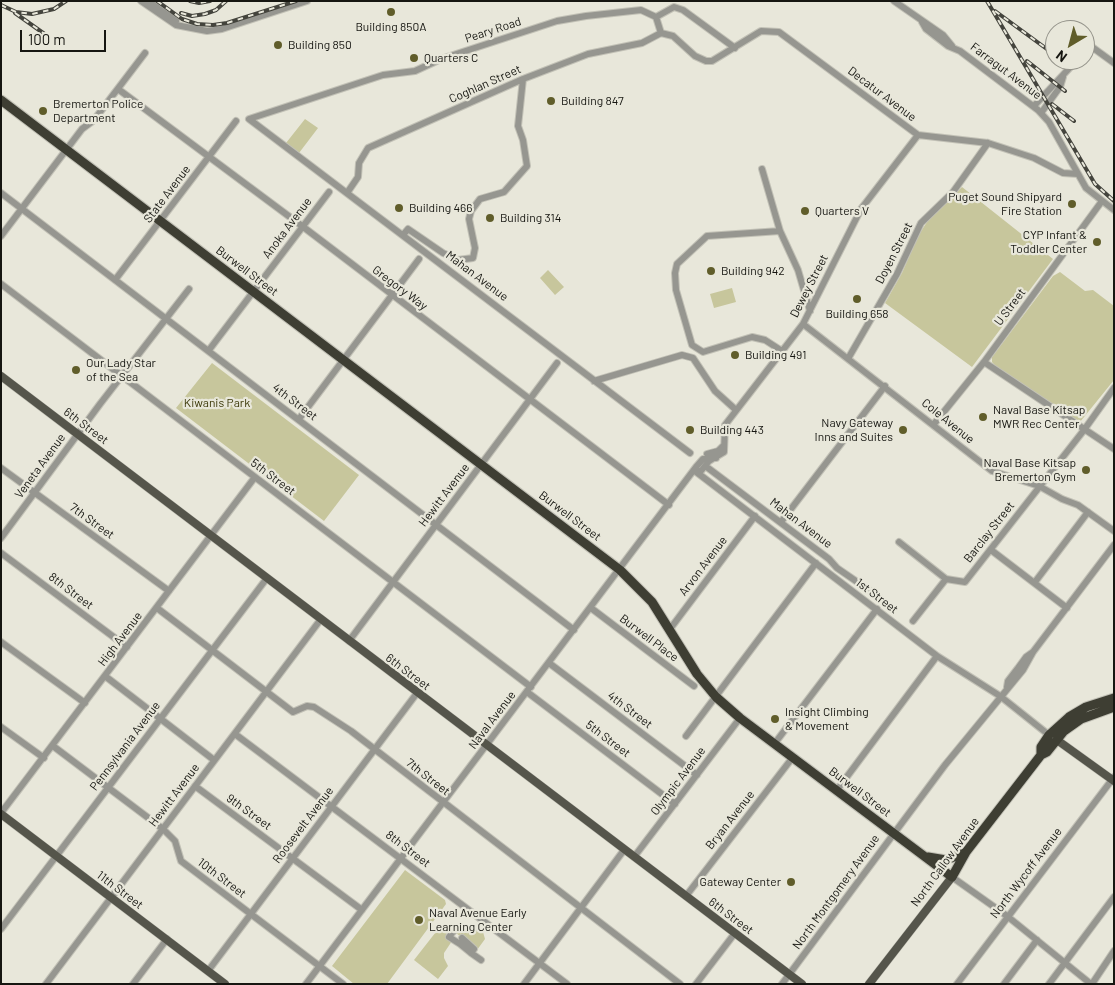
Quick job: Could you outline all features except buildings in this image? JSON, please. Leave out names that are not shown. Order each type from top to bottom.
[{"type":"highway","name":"Burwell Street","points":[[1,100],[620,570],[647,596],[670,628],[697,674],[716,697],[740,718],[952,876]]},
{"type":"highway","points":[[1053,738],[1077,712],[1114,698]]},
{"type":"highway","points":[[1053,738],[1081,719],[1114,707]]},
{"type":"highway","name":"North Callow Avenue","points":[[952,876],[963,861],[966,852],[1041,755],[1041,747],[1053,738]]},
{"type":"highway","points":[[924,856],[946,860],[966,852]]},
{"type":"main road","name":"6th Street","points":[[1,376],[802,984]]},
{"type":"main road","name":"1st Street","points":[[1053,738],[1113,779]]},
{"type":"main road","name":"11th Street","points":[[1,813],[225,984]]},
{"type":"main road","name":"North Callow Avenue","points":[[870,984],[952,876]]},
{"type":"street","points":[[141,1],[165,19],[185,28],[201,31],[215,30],[307,1]]},
{"type":"street","points":[[148,1],[185,28]]},
{"type":"street","name":"Farragut Avenue","points":[[894,1],[922,22],[929,24],[943,35],[953,48],[1034,106],[1049,122],[1086,188],[1114,210]]},
{"type":"street","points":[[674,6],[735,48],[712,61],[706,61],[695,56],[674,36],[661,33],[656,17],[674,6]]},
{"type":"street","name":"Peary Road","points":[[249,119],[383,75],[415,71],[441,58],[557,21],[641,10],[656,17]]},
{"type":"street","name":"Decatur Avenue","points":[[735,48],[761,31],[768,30],[787,37],[918,135],[988,143],[1034,158],[1063,173],[1078,174]]},
{"type":"street","name":"Coghlan Street","points":[[346,193],[358,177],[359,163],[368,148],[523,79],[588,54],[642,43],[661,33]]},
{"type":"street","points":[[1095,49],[1114,63]]},
{"type":"street","points":[[1,236],[66,149],[118,89],[145,52]]},
{"type":"street","points":[[1034,106],[1068,70]]},
{"type":"street","points":[[1041,113],[1060,87],[1063,77]]},
{"type":"street","points":[[403,235],[408,229],[442,253],[458,260],[473,258],[475,248],[469,219],[471,210],[480,199],[504,192],[527,166],[523,140],[518,126],[523,79]]},
{"type":"street","name":"Gregory Way","points":[[118,89],[302,226],[669,505]]},
{"type":"street","name":"Mahan Avenue","points":[[249,119],[690,453]]},
{"type":"street","name":"State Avenue","points":[[115,280],[236,121]]},
{"type":"street","name":"Dewey Street","points":[[696,468],[724,452],[724,425],[804,324],[860,209],[918,135]]},
{"type":"street","name":"Doyen Street","points":[[849,357],[897,274],[921,223],[953,192],[988,143]]},
{"type":"street","points":[[762,169],[780,231],[798,270],[810,311]]},
{"type":"street","name":"Anoka Avenue","points":[[209,350],[302,226],[330,192]]},
{"type":"street","name":"4th Street","points":[[1,193],[574,630]]},
{"type":"street","name":"U Street","points":[[934,424],[984,362],[1102,201]]},
{"type":"street","points":[[780,231],[707,236],[677,264],[675,273],[676,290],[689,342],[703,352],[752,337],[766,340],[782,351]]},
{"type":"street","points":[[299,419],[419,259]]},
{"type":"street","name":"5th Street","points":[[1,284],[393,582],[675,804]]},
{"type":"street","name":"Veneta Avenue","points":[[1,538],[166,318],[190,289]]},
{"type":"street","name":"Cole Avenue","points":[[804,324],[849,357],[992,471],[1039,486],[1088,512],[1114,531]]},
{"type":"street","points":[[594,381],[682,355],[693,358],[715,390],[736,410]]},
{"type":"street","points":[[984,362],[1114,449]]},
{"type":"street","name":"Hewitt Avenue","points":[[349,640],[558,363]]},
{"type":"street","points":[[781,522],[885,386]]},
{"type":"street","name":"Barclay Street","points":[[946,579],[965,582],[1084,430],[1114,388]]},
{"type":"street","points":[[696,468],[701,456],[718,452],[724,445]]},
{"type":"street","name":"7th Street","points":[[1,468],[169,592]]},
{"type":"street","name":"Naval Avenue","points":[[306,984],[696,468]]},
{"type":"street","name":"1st Street","points":[[696,468],[755,516],[937,656],[1000,696],[1053,738]]},
{"type":"street","name":"Mahan Avenue","points":[[708,468],[829,558],[837,568],[879,597]]},
{"type":"street","name":"High Avenue","points":[[1,813],[255,477]]},
{"type":"street","points":[[1035,582],[1088,512]]},
{"type":"street","name":"Arvon Avenue","points":[[670,628],[755,516]]},
{"type":"street","points":[[899,542],[946,579],[913,620]]},
{"type":"street","name":"North Montgomery Avenue","points":[[782,984],[894,833],[1007,686],[1012,685],[1026,666],[1033,652],[1114,545]]},
{"type":"street","points":[[991,550],[1067,608]]},
{"type":"street","name":"8th Street","points":[[1,553],[127,647]]},
{"type":"street","points":[[686,736],[816,563]]},
{"type":"street","name":"Pennsylvania Avenue","points":[[1,929],[267,578]]},
{"type":"street","name":"7th Street","points":[[157,608],[293,712],[307,706],[318,708],[680,984]]},
{"type":"street","name":"Burwell Place","points":[[591,608],[694,686]]},
{"type":"street","points":[[775,744],[876,609]]},
{"type":"street","name":"Hewitt Avenue","points":[[46,984],[321,620]]},
{"type":"street","points":[[1,642],[85,703]]},
{"type":"street","points":[[836,790],[937,656]]},
{"type":"street","name":"4th Street","points":[[549,663],[697,775]]},
{"type":"street","points":[[105,676],[214,760]]},
{"type":"street","name":"Roosevelt Avenue","points":[[208,971],[418,693]]},
{"type":"street","name":"Olympic Avenue","points":[[634,857],[740,718]]},
{"type":"street","points":[[1,727],[44,758]]},
{"type":"street","name":"8th Street","points":[[235,734],[567,984]]},
{"type":"street","name":"10th Street","points":[[53,746],[162,828],[176,841],[181,861],[343,984]]},
{"type":"street","name":"Bryan Avenue","points":[[686,896],[793,757]]},
{"type":"street","name":"North Wycoff Avenue","points":[[957,984],[1113,779]]},
{"type":"street","name":"9th Street","points":[[195,786],[362,910]]},
{"type":"street","points":[[524,984],[624,850]]},
{"type":"street","name":"Burwell Street","points":[[952,876],[1008,916],[1092,984]]},
{"type":"street","points":[[1049,984],[1114,897]]},
{"type":"street","points":[[455,929],[450,938],[461,940],[481,960]]},
{"type":"street","points":[[696,984],[734,933]]},
{"type":"street","points":[[133,984],[167,939]]},
{"type":"street","points":[[1004,984],[1037,940]]},
{"type":"street","points":[[1092,984],[1114,951]]},
{"type":"green space","points":[[305,119],[318,128],[299,153],[286,143]]},
{"type":"green space","points":[[962,187],[1053,259],[972,367],[885,303],[902,273],[918,236],[927,222]]},
{"type":"green space","points":[[548,270],[564,287],[555,295],[540,278]]},
{"type":"green space","points":[[1060,272],[1085,291],[1093,290],[1114,306],[1114,380],[1080,422],[997,368],[992,362],[992,357],[1053,276]]},
{"type":"green space","points":[[732,288],[736,302],[714,308],[710,294]]},
{"type":"green space","name":"Kiwanis Park","points":[[212,363],[359,475],[324,521],[176,408]]},
{"type":"green space","points":[[405,870],[445,900],[446,904],[387,984],[354,984],[332,966]]},
{"type":"green space","points":[[463,926],[469,931],[478,929],[483,932],[485,939],[477,950],[456,933]]},
{"type":"green space","points":[[439,928],[450,936],[452,941],[444,953],[448,966],[438,979],[414,960]]},
{"type":"railway","points":[[1,5],[16,12],[32,14],[54,9],[66,1]]},
{"type":"railway","points":[[157,1],[182,19],[197,24],[213,25],[227,23],[296,1]]},
{"type":"railway","points":[[190,1],[199,3],[210,1]]},
{"type":"railway","points":[[181,13],[192,16],[205,14],[216,10],[226,1]]},
{"type":"railway","points":[[987,1],[1095,184],[1114,201]]},
{"type":"railway","points":[[995,11],[1045,48]]},
{"type":"railway","points":[[15,13],[46,35]]},
{"type":"railway","points":[[1027,61],[1065,91]]},
{"type":"railway","points":[[1052,104],[1074,121]]},
{"type":"place","name":"Building 850A","points":[[391,12]]},
{"type":"place","name":"Building 850","points":[[278,45]]},
{"type":"place","name":"Quarters C","points":[[414,58]]},
{"type":"place","name":"Building 847","points":[[551,101]]},
{"type":"place","name":"Bremerton Police Department","points":[[43,111]]},
{"type":"place","name":"Puget Sound Shipyard Fire Station","points":[[1072,204]]},
{"type":"place","name":"Building 466","points":[[399,208]]},
{"type":"place","name":"Quarters V","points":[[805,211]]},
{"type":"place","name":"Building 314","points":[[490,218]]},
{"type":"place","name":"CYP Infant & Toddler Center","points":[[1097,242]]},
{"type":"place","name":"Building 942","points":[[711,271]]},
{"type":"place","name":"Building 658","points":[[857,299]]},
{"type":"place","name":"Building 491","points":[[735,355]]},
{"type":"place","name":"Our Lady Star of the Sea","points":[[76,370]]},
{"type":"place","name":"Naval Base Kitsap MWR Rec Center","points":[[983,417]]},
{"type":"place","name":"Building 443","points":[[690,430]]},
{"type":"place","name":"Navy Gateway Inns and Suites","points":[[903,430]]},
{"type":"place","name":"Naval Base Kitsap Bremerton Gym","points":[[1086,470]]},
{"type":"place","name":"Insight Climbing & Movement","points":[[775,719]]},
{"type":"place","name":"Gateway Center","points":[[791,882]]},
{"type":"place","name":"Naval Avenue Early Learning Center","points":[[419,920]]}]
